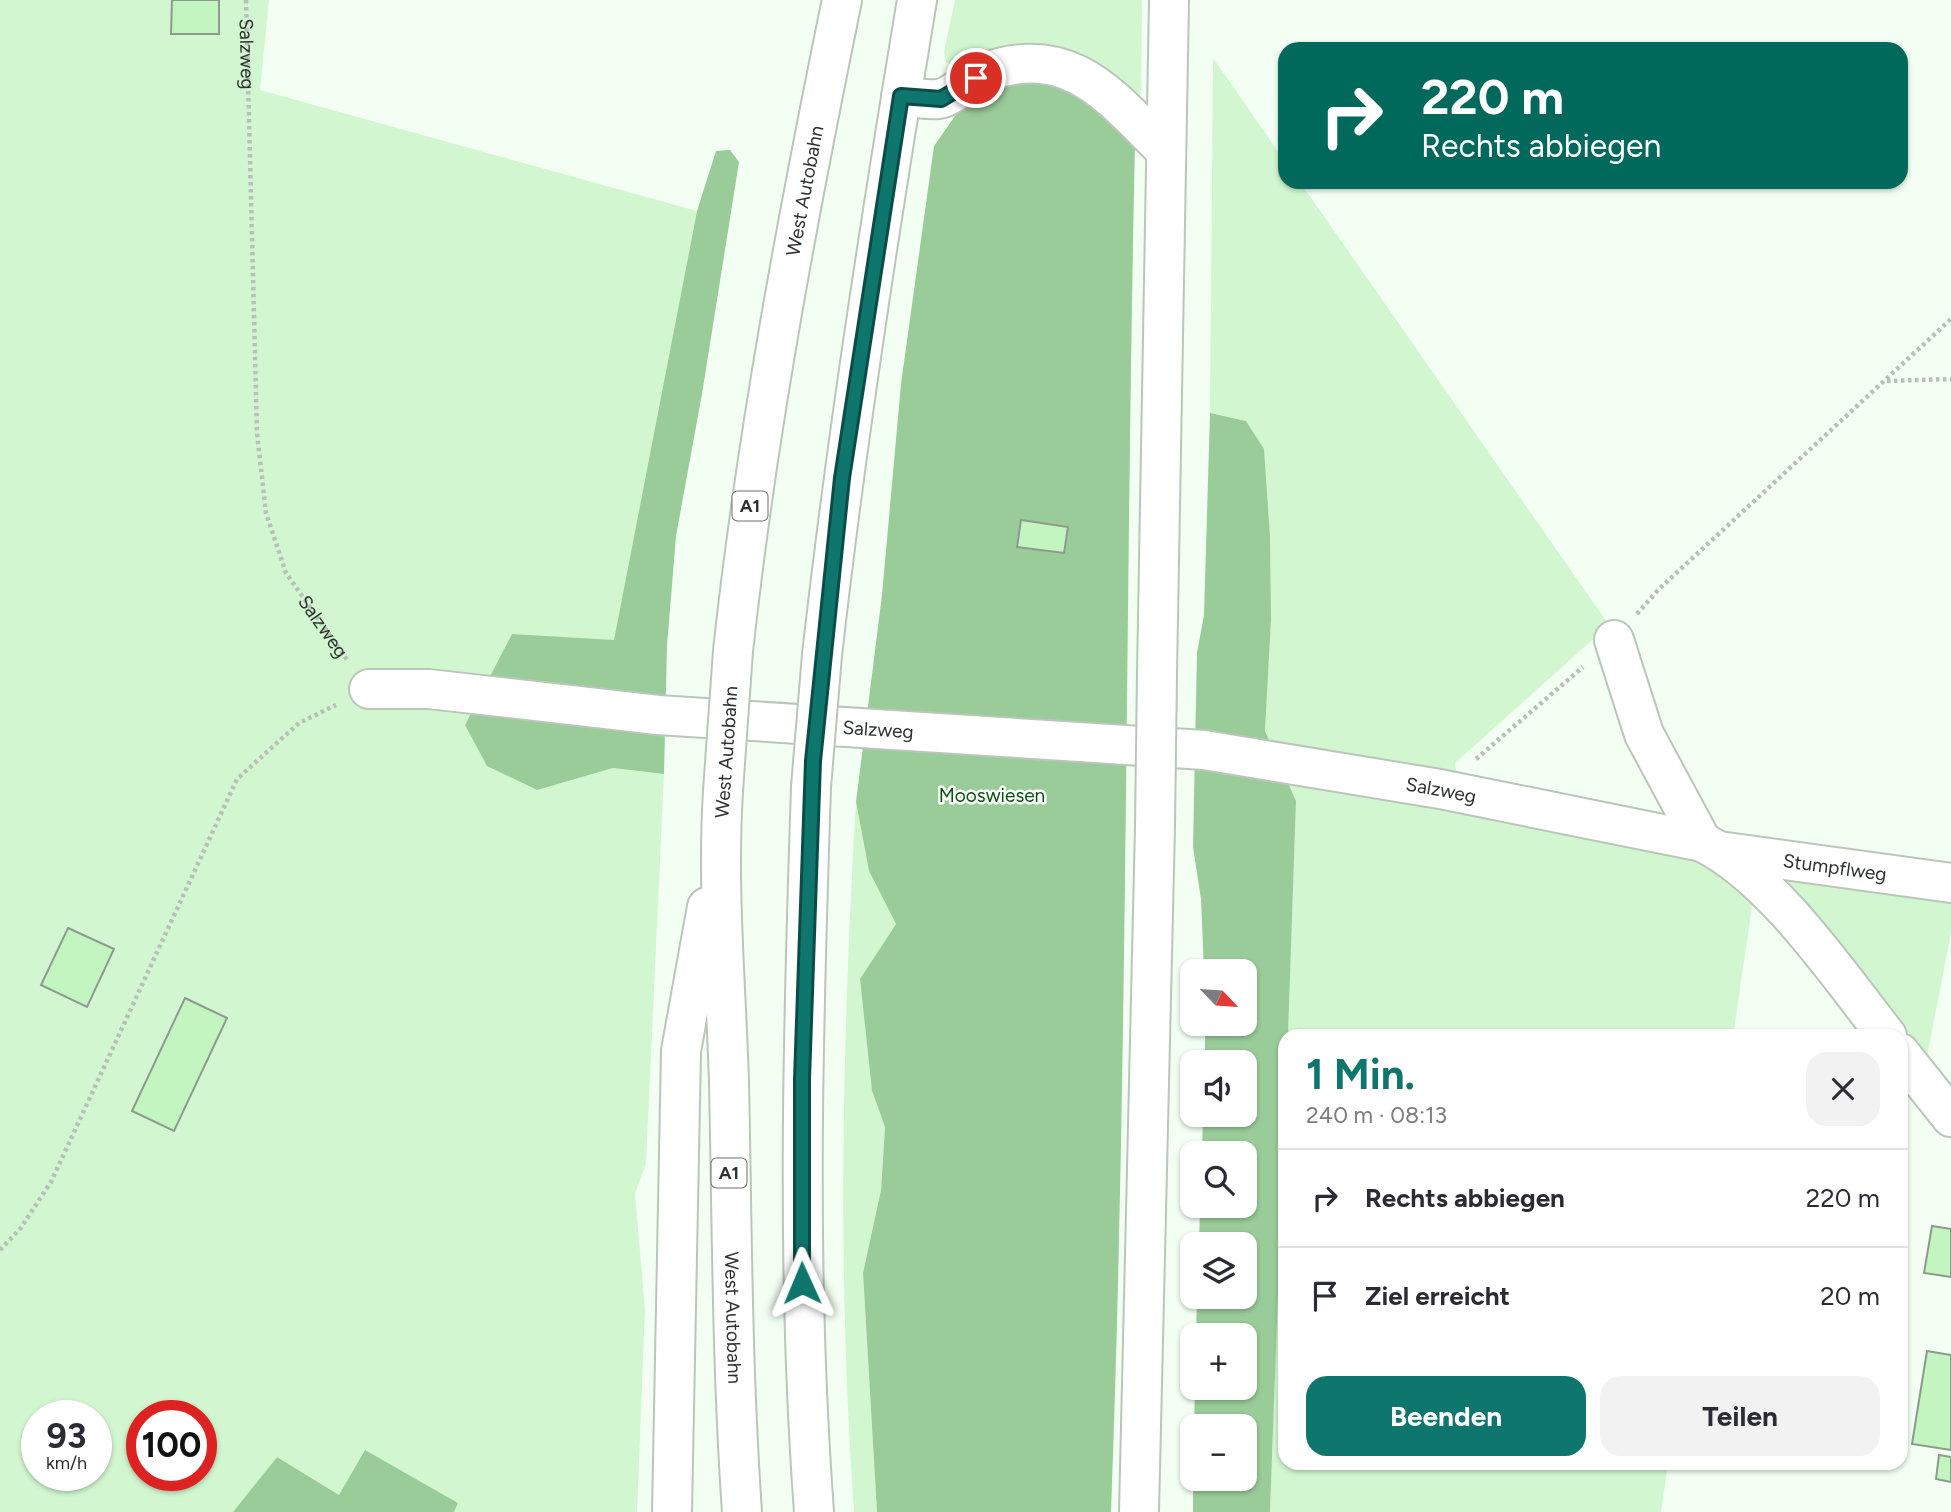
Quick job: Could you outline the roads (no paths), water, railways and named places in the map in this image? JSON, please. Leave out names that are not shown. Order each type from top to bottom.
[{"type":"main road","name":"West Autobahn","points":[[742,1512],[730,1263],[729,1084],[720,833],[733,651],[747,530],[774,363],[842,0]]},
{"type":"main road","points":[[814,1512],[801,1257],[802,1079],[811,787],[822,655],[842,478],[917,0]]},
{"type":"main road","points":[[1139,1512],[1155,826],[1169,0]]},
{"type":"main road","points":[[901,96],[941,99],[990,71],[1023,65],[1061,65],[1089,78],[1166,151]]},
{"type":"main road","points":[[1614,640],[1644,734],[1710,846]]},
{"type":"main road","name":"Salzweg","points":[[369,689],[429,689],[658,715],[1204,750],[1440,789],[1710,846],[1763,889],[1808,935],[1882,1029]]},
{"type":"main road","points":[[671,1512],[681,1051],[720,833]]},
{"type":"main road","name":"Stumpflweg","points":[[1710,846],[1951,883]]},
{"type":"main road","points":[[1908,1063],[1951,1117]]},
{"type":"park label","name":"Mooswiesen","points":[[992,795]]}]
